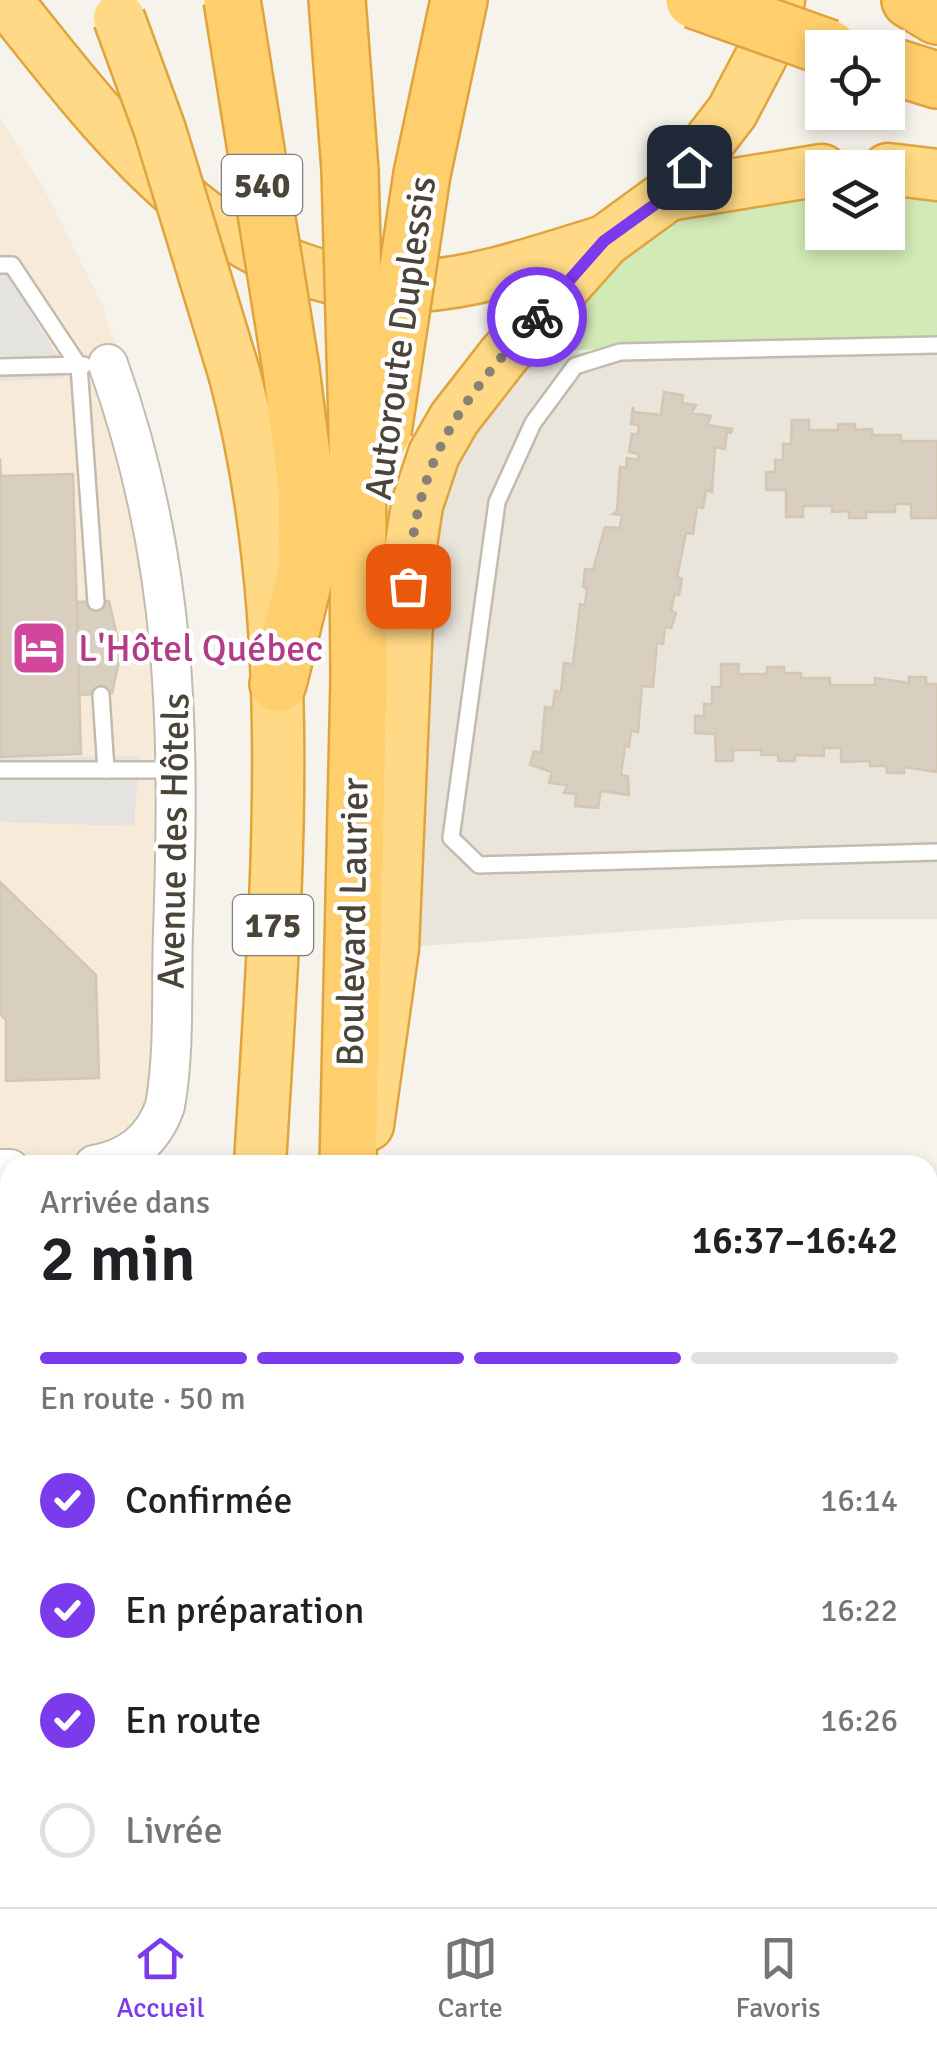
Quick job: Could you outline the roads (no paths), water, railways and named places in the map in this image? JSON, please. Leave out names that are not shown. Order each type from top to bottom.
[{"type":"highway","points":[[6,0],[91,106],[163,180],[218,226],[282,264],[338,282],[422,286],[489,274],[604,241]]},
{"type":"highway","name":"Autoroute Duplessis","points":[[232,0],[292,369],[306,487],[307,568],[278,684]]},
{"type":"highway","points":[[337,0],[370,428]]},
{"type":"highway","points":[[694,0],[805,39]]},
{"type":"highway","points":[[364,1155],[393,948],[407,608],[416,506],[434,454],[463,406],[604,241],[668,195],[732,112],[762,55],[779,0]]},
{"type":"highway","points":[[910,0],[937,16]]},
{"type":"highway","name":"Autoroute Duplessis","points":[[359,679],[370,428],[457,7]]},
{"type":"highway","name":"Boulevard Laurier","points":[[115,9],[160,130],[236,376],[254,446],[269,553],[278,684],[273,941],[261,1155]]},
{"type":"highway","points":[[905,71],[937,80]]},
{"type":"highway","points":[[905,172],[937,175]]},
{"type":"highway","points":[[668,195],[805,173]]},
{"type":"highway","name":"Boulevard Laurier","points":[[348,1155],[359,679]]},
{"type":"street","name":"Avenue des Hôtels","points":[[94,365],[137,451],[158,546],[174,671],[178,770],[165,1106],[148,1141],[124,1155]]},
{"type":"lane","points":[[0,265],[12,265],[94,365],[96,602]]},
{"type":"lane","points":[[937,346],[620,352],[576,366],[533,422],[498,502],[451,838],[479,864],[937,852]]},
{"type":"lane","points":[[0,367],[94,365]]},
{"type":"lane","points":[[102,695],[106,770]]},
{"type":"lane","points":[[0,770],[178,770]]},
{"type":"place","name":"L'Hôtel Québec","points":[[39,648]]}]
